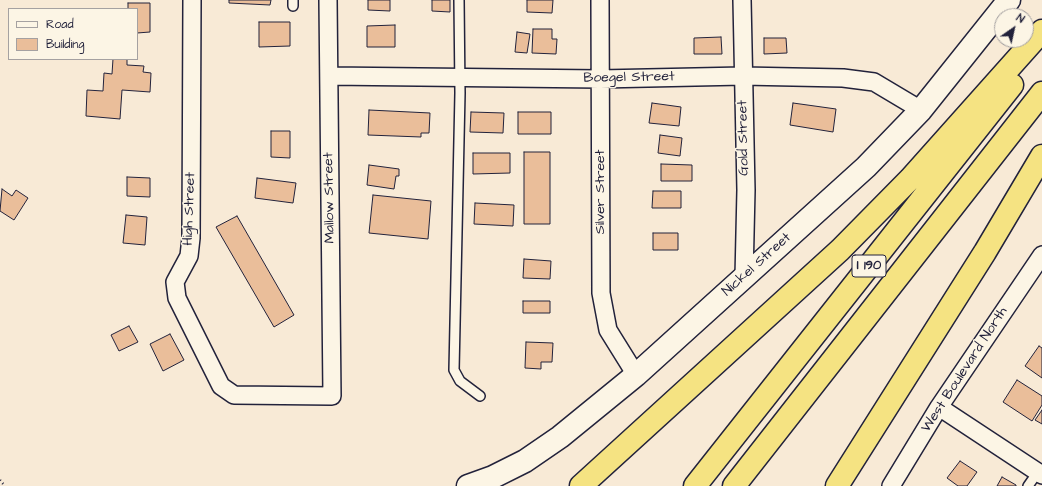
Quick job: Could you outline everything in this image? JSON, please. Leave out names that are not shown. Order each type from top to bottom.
[{"type":"highway","points":[[581,486],[840,250],[910,179],[1042,31]]},
{"type":"highway","name":"I 190","points":[[695,486],[1042,47]]},
{"type":"highway","name":"I 190","points":[[734,486],[1042,93]]},
{"type":"highway","points":[[837,486],[985,252],[1042,156]]},
{"type":"main road","name":"Nickel Street","points":[[468,486],[493,477],[525,461],[560,437],[636,375],[866,167],[921,110],[1009,0]]},
{"type":"street","name":"High Street","points":[[192,0],[191,238],[189,256],[175,282],[177,298],[221,386],[234,395],[332,396]]},
{"type":"street","name":"Mallow Street","points":[[328,0],[332,396]]},
{"type":"street","name":"Silver Street","points":[[600,0],[601,293],[603,312],[608,330],[636,375]]},
{"type":"street","name":"Gold Street","points":[[742,0],[746,190],[744,277]]},
{"type":"street","name":"Boegel Street","points":[[329,76],[600,79],[743,76],[843,78],[874,82],[921,110]]},
{"type":"street","name":"West Boulevard North","points":[[891,486],[939,407],[1042,254]]},
{"type":"street","points":[[939,407],[1041,471]]},
{"type":"lane","points":[[459,0],[461,78],[454,370],[460,380],[480,396]]},
{"type":"lane","points":[[1028,486],[1041,471]]},
{"type":"path","points":[[0,480],[4,484]]},
{"type":"building","points":[[229,0],[271,0],[270,5],[229,3]]},
{"type":"building","points":[[368,0],[390,0],[390,11],[368,10]]},
{"type":"building","points":[[432,0],[450,0],[450,12],[432,11]]},
{"type":"building","points":[[527,0],[553,0],[552,13],[527,12]]},
{"type":"building","points":[[128,3],[150,3],[150,32],[138,33],[138,8],[128,8]]},
{"type":"building","points":[[259,22],[290,22],[290,46],[259,47]]},
{"type":"building","points":[[395,25],[395,47],[367,47],[367,26]]},
{"type":"building","points":[[533,29],[552,29],[552,39],[557,39],[556,54],[532,53]]},
{"type":"building","points":[[517,32],[530,34],[527,53],[515,52]]},
{"type":"building","points":[[721,37],[722,54],[694,54],[694,38]]},
{"type":"building","points":[[764,38],[786,38],[787,53],[764,54]]},
{"type":"building","points":[[113,60],[127,60],[127,65],[144,66],[143,72],[151,73],[150,92],[122,90],[120,119],[86,116],[87,90],[103,91],[104,73],[112,74]]},
{"type":"building","points":[[652,103],[681,107],[679,126],[649,123]]},
{"type":"building","points":[[793,103],[836,109],[833,132],[790,125]]},
{"type":"building","points":[[369,110],[430,113],[429,133],[421,133],[421,137],[368,135]]},
{"type":"building","points":[[471,112],[504,113],[503,133],[470,132]]},
{"type":"building","points":[[518,112],[551,112],[551,134],[518,134]]},
{"type":"building","points":[[271,131],[290,131],[290,158],[271,157]]},
{"type":"building","points":[[660,135],[682,138],[680,156],[658,153]]},
{"type":"building","points":[[524,152],[550,152],[550,224],[524,224]]},
{"type":"building","points":[[473,153],[510,153],[510,173],[473,174]]},
{"type":"building","points":[[661,164],[692,165],[692,181],[661,181]]},
{"type":"building","points":[[369,165],[399,169],[399,176],[396,176],[394,189],[367,185]]},
{"type":"building","points":[[127,177],[150,178],[150,197],[127,196]]},
{"type":"building","points":[[257,178],[296,183],[293,203],[255,198]]},
{"type":"building","points":[[2,189],[12,196],[16,190],[28,198],[14,220],[0,211]]},
{"type":"building","points":[[653,191],[681,191],[681,208],[652,208]]},
{"type":"building","points":[[373,195],[431,201],[428,239],[369,233]]},
{"type":"building","points":[[475,203],[514,205],[513,226],[474,224]]},
{"type":"building","points":[[126,215],[147,217],[145,245],[123,243]]},
{"type":"building","points":[[237,216],[294,315],[274,327],[216,227]]},
{"type":"building","points":[[653,233],[678,233],[678,250],[653,250]]},
{"type":"building","points":[[524,259],[551,261],[550,279],[523,278]]},
{"type":"building","points":[[523,301],[550,301],[550,313],[523,313]]},
{"type":"building","points":[[129,326],[138,342],[119,351],[111,335]]},
{"type":"building","points":[[170,334],[184,360],[163,371],[150,344]]},
{"type":"building","points":[[526,342],[553,343],[552,362],[541,362],[541,369],[525,368]]},
{"type":"building","points":[[1039,346],[1042,348],[1042,378],[1025,366]]},
{"type":"building","points":[[1017,380],[1042,396],[1042,405],[1032,421],[1003,402]]},
{"type":"building","points":[[1042,410],[1042,424],[1035,420]]},
{"type":"building","points":[[960,461],[977,472],[967,486],[958,486],[947,478]]},
{"type":"building","points":[[1002,477],[1016,485],[1016,486],[997,486]]}]
